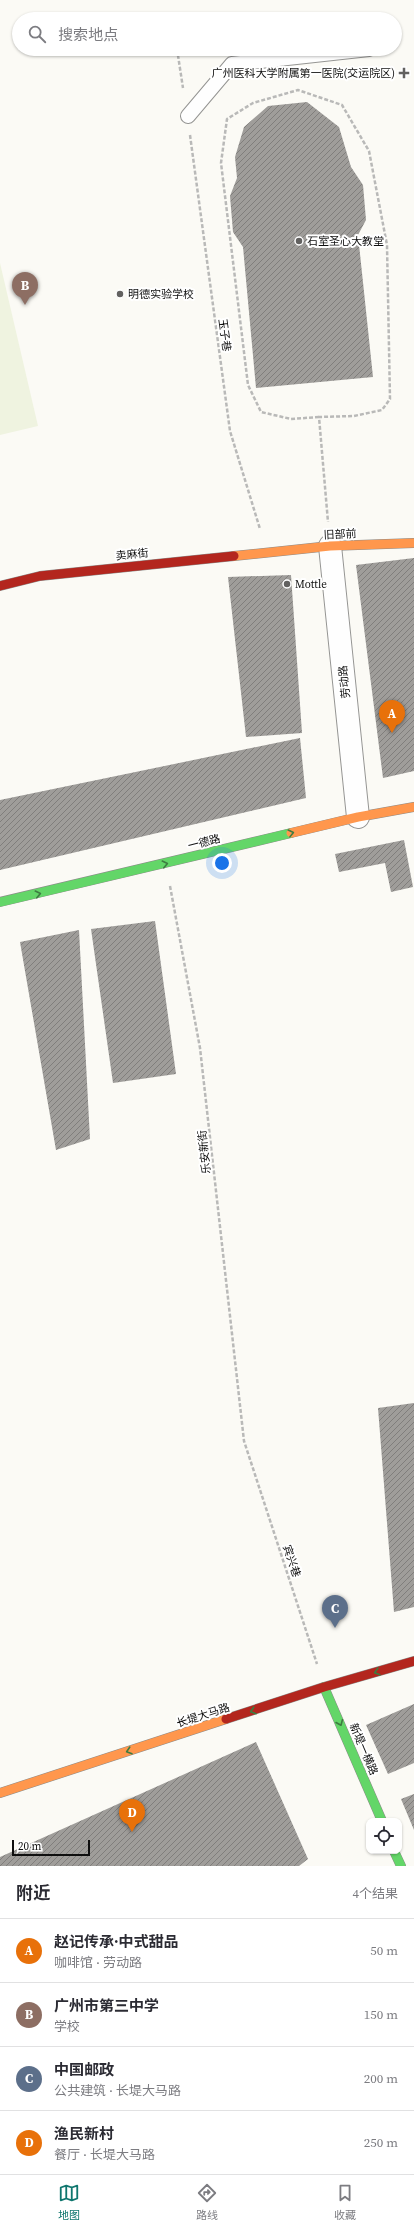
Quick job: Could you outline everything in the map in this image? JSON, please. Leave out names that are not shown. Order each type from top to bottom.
[{"type":"main road","name":"旧部前","points":[[267,552],[330,546],[414,543]]},
{"type":"main road","name":"卖麻街","points":[[0,586],[40,576],[267,552]]},
{"type":"main road","name":"一德路","points":[[0,902],[166,864],[358,817],[414,807]]},
{"type":"main road","name":"长堤大马路","points":[[0,1794],[324,1687],[414,1661]]},
{"type":"main road","name":"新堤一横路","points":[[324,1687],[381,1818]]},
{"type":"main road","points":[[395,1854],[401,1866]]},
{"type":"street","name":"劳动路","points":[[330,546],[358,817]]},
{"type":"lane","points":[[188,116],[232,64],[305,56]]},
{"type":"path","name":"玉子巷","points":[[178,56],[188,116],[230,431],[267,552]]},
{"type":"path","points":[[298,90],[342,105],[369,151],[387,245],[390,399],[382,410],[354,416],[319,418],[291,419],[261,412],[248,385],[222,164],[227,119],[252,103],[298,90]]},
{"type":"path","points":[[319,418],[330,546]]},
{"type":"path","name":"乐安新街","points":[[166,864],[200,1048],[244,1441]]},
{"type":"path","name":"宾兴巷","points":[[244,1441],[324,1687]]},
{"type":"green space","points":[[0,263],[38,426],[0,435]]},
{"type":"building","name":"石室圣心大教堂","points":[[307,102],[339,127],[351,167],[363,185],[366,220],[358,235],[373,377],[256,388],[243,247],[233,232],[230,196],[237,178],[235,157],[244,127],[268,106]]},
{"type":"building","points":[[414,558],[414,771],[383,778],[356,565]]},
{"type":"building","points":[[291,575],[302,733],[246,737],[228,577]]},
{"type":"building","points":[[300,738],[306,798],[0,870],[0,800]]},
{"type":"building","points":[[404,840],[413,887],[391,892],[385,863],[339,872],[335,854]]},
{"type":"building","points":[[155,921],[176,1074],[113,1083],[91,929]]},
{"type":"building","points":[[79,930],[90,1139],[56,1150],[20,942]]},
{"type":"building","points":[[414,1403],[414,1607],[394,1612],[378,1408]]},
{"type":"building","points":[[414,1704],[414,1763],[388,1774],[366,1725]]},
{"type":"building","points":[[256,1742],[308,1859],[299,1866],[0,1866],[0,1857]]},
{"type":"building","points":[[414,1794],[414,1830],[401,1799]]},
{"type":"traffic: fast","points":[[0,902],[291,833]]},
{"type":"traffic: fast","points":[[324,1687],[381,1818]]},
{"type":"traffic: fast","points":[[395,1854],[401,1866]]},
{"type":"traffic: slow","points":[[234,556],[330,546],[414,543]]},
{"type":"traffic: slow","points":[[291,833],[358,817],[414,807]]},
{"type":"traffic: slow","points":[[0,1793],[226,1719]]},
{"type":"traffic: jam","points":[[0,586],[40,576],[234,556]]},
{"type":"traffic: jam","points":[[226,1719],[324,1687],[414,1661]]},
{"type":"place","name":"广州医科大学附属第一医院(交运院区)","points":[[404,73]]},
{"type":"place","name":"石室圣心大教堂","points":[[299,241]]},
{"type":"place","name":"明德实验学校","points":[[120,294]]},
{"type":"place","name":"广州市第三中学","points":[[25,305]]},
{"type":"place","name":"Mottle","points":[[287,584]]},
{"type":"place","name":"赵记传承·中式甜品","points":[[392,733]]},
{"type":"place","name":"中国邮政","points":[[335,1628]]},
{"type":"place","name":"渔民新村","points":[[132,1832]]}]
